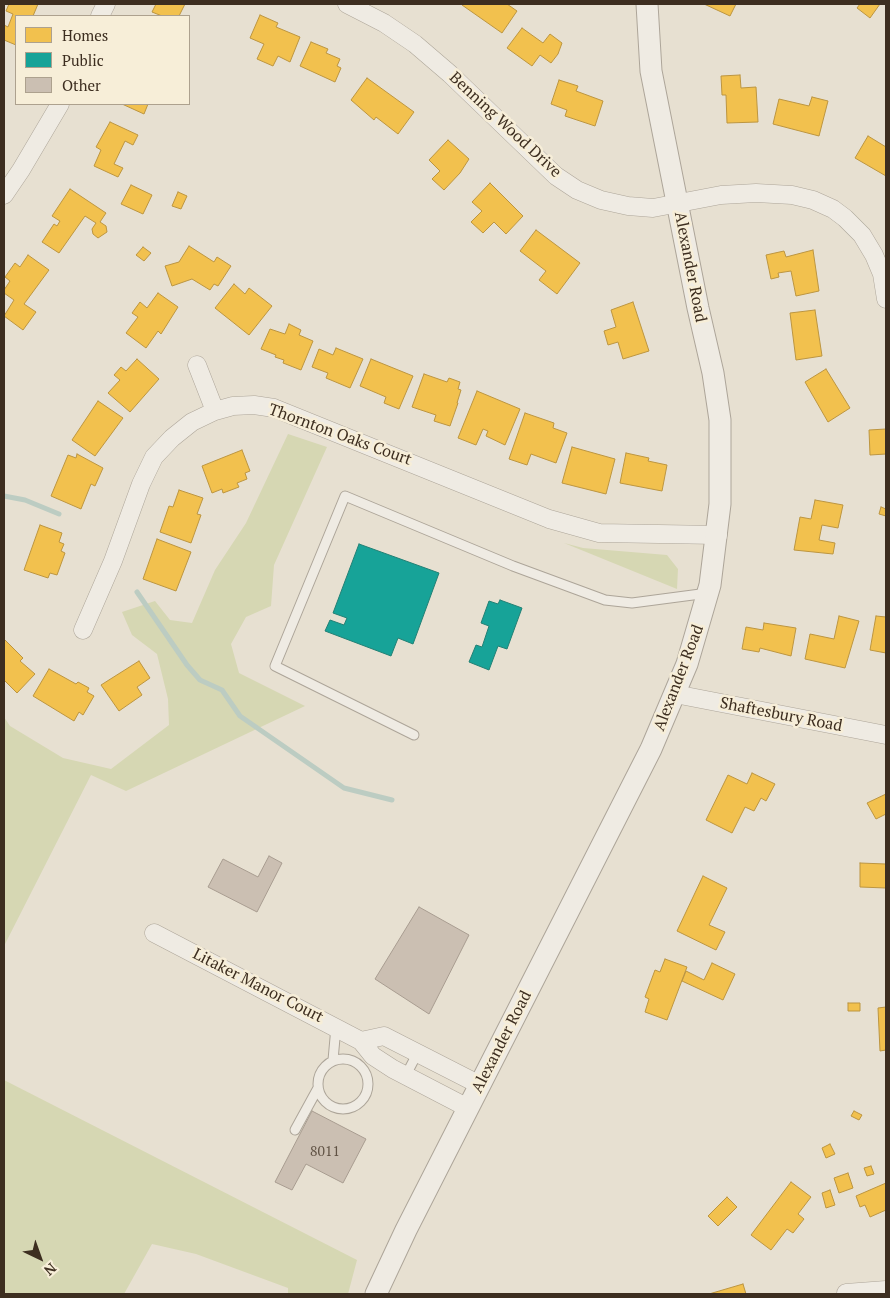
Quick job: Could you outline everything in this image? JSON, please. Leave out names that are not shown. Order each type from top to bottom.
[{"type":"street","name":"Benning Wood Drive","points":[[347,4],[384,24],[415,44],[450,74],[556,176],[578,190],[600,200],[628,206],[653,208],[678,205],[721,195],[756,193],[792,195],[813,200],[845,218],[862,235],[874,255],[882,274],[886,299]]},
{"type":"street","name":"Alexander Road","points":[[376,1294],[468,1108],[651,749],[687,664],[708,593],[718,534],[720,420],[713,374],[651,71],[647,4]]},
{"type":"street","points":[[4,195],[59,105]]},
{"type":"street","points":[[198,365],[215,411]]},
{"type":"street","name":"Thornton Oaks Court","points":[[83,630],[113,561],[141,484],[154,457],[172,438],[192,422],[215,411],[233,406],[254,405],[274,408],[549,519],[599,532],[718,534]]},
{"type":"street","name":"Shaftesbury Road","points":[[675,694],[886,735]]},
{"type":"street","name":"Litaker Manor Court","points":[[154,933],[336,1027],[361,1041],[373,1056],[468,1108]]},
{"type":"street","points":[[361,1041],[384,1036],[480,1085]]},
{"type":"street","points":[[846,1293],[886,1290]]},
{"type":"lane","points":[[414,735],[275,666],[345,496],[513,566],[605,600],[632,603],[708,593]]},
{"type":"lane","points":[[295,1130],[318,1088],[321,1072],[333,1060],[336,1027]]},
{"type":"lane","points":[[406,1075],[418,1054]]},
{"type":"lane","points":[[318,1088],[326,1103],[341,1109],[357,1105],[363,1099],[368,1084],[363,1068],[349,1059],[333,1060]]},
{"type":"green space","points":[[288,434],[327,447],[274,565],[271,606],[246,617],[231,644],[239,673],[305,706],[126,791],[91,775],[4,946],[4,717],[10,726],[63,758],[111,769],[169,725],[168,699],[157,654],[132,635],[122,612],[155,601],[170,620],[192,623],[215,570],[246,523]]},
{"type":"green space","points":[[564,543],[583,548],[667,555],[678,569],[677,589]]},
{"type":"green space","points":[[4,1080],[357,1260],[348,1294],[288,1294],[288,1288],[196,1254],[152,1244],[124,1294],[4,1294]]},
{"type":"building: Homes","points":[[9,4],[38,4],[33,15],[15,15],[15,45],[4,40],[4,25],[8,27],[13,14],[6,11]]},
{"type":"building: Homes","points":[[156,4],[185,4],[180,15],[160,15],[152,12]]},
{"type":"building: Homes","points":[[463,4],[507,4],[517,11],[502,33]]},
{"type":"building: Homes","points":[[704,4],[736,4],[730,16]]},
{"type":"building: Homes","points":[[860,4],[880,4],[870,18],[857,8]]},
{"type":"building: Homes","points":[[260,15],[278,23],[276,27],[300,37],[290,62],[278,56],[273,66],[257,59],[264,44],[250,38]]},
{"type":"building: Homes","points":[[522,28],[543,43],[550,34],[562,43],[558,54],[551,63],[540,55],[532,66],[507,48]]},
{"type":"building: Homes","points":[[311,42],[328,49],[326,53],[340,59],[337,66],[341,68],[335,82],[300,66]]},
{"type":"building: Homes","points":[[740,75],[741,88],[756,87],[758,122],[727,123],[726,95],[722,95],[721,76]]},
{"type":"building: Homes","points":[[367,78],[414,112],[398,134],[376,117],[374,120],[351,100]]},
{"type":"building: Homes","points":[[559,80],[578,86],[576,91],[603,101],[595,126],[565,116],[567,110],[551,104]]},
{"type":"building: Homes","points":[[812,97],[828,101],[819,136],[773,124],[779,99],[809,106]]},
{"type":"building: Homes","points":[[124,105],[148,105],[144,114]]},
{"type":"building: Homes","points":[[110,122],[138,135],[133,145],[125,141],[114,164],[123,168],[118,177],[94,166],[101,150],[96,147]]},
{"type":"building: Homes","points":[[868,136],[886,147],[886,176],[855,158]]},
{"type":"building: Homes","points":[[448,140],[469,159],[460,173],[444,190],[432,179],[440,171],[429,160]]},
{"type":"building: Homes","points":[[490,183],[523,216],[506,234],[494,222],[483,233],[471,222],[482,211],[472,202]]},
{"type":"building: Homes","points":[[131,185],[152,195],[143,214],[121,204]]},
{"type":"building: Homes","points":[[70,189],[106,213],[100,222],[106,226],[107,232],[98,238],[93,234],[92,229],[96,223],[85,216],[59,253],[42,242],[54,224],[57,226],[60,221],[52,216]]},
{"type":"building: Homes","points":[[178,192],[187,196],[181,209],[172,206]]},
{"type":"building: Homes","points":[[536,230],[580,263],[557,294],[539,280],[546,271],[520,251]]},
{"type":"building: Homes","points":[[189,246],[214,262],[217,257],[231,266],[218,286],[214,284],[210,290],[192,279],[172,286],[165,266],[179,262]]},
{"type":"building: Homes","points":[[143,247],[151,253],[144,261],[136,255]]},
{"type":"building: Homes","points":[[813,250],[819,291],[796,296],[791,271],[778,273],[779,277],[771,279],[766,255],[784,251],[786,257]]},
{"type":"building: Homes","points":[[28,255],[49,270],[24,304],[36,312],[23,330],[4,316],[14,300],[4,293],[4,290],[10,281],[5,277],[15,263],[20,267]]},
{"type":"building: Homes","points":[[234,284],[245,294],[249,288],[272,306],[249,335],[215,308]]},
{"type":"building: Homes","points":[[158,293],[178,307],[161,334],[158,331],[146,348],[126,333],[138,317],[132,313],[140,302],[147,308]]},
{"type":"building: Homes","points":[[633,302],[649,351],[623,359],[618,342],[608,345],[604,331],[616,327],[611,310]]},
{"type":"building: Homes","points":[[815,310],[822,356],[796,360],[790,313]]},
{"type":"building: Homes","points":[[289,324],[301,330],[299,335],[313,341],[301,370],[283,363],[284,360],[261,349],[270,329],[285,334]]},
{"type":"building: Homes","points":[[336,348],[363,359],[350,388],[326,378],[328,373],[312,367],[319,349],[333,355]]},
{"type":"building: Homes","points":[[137,359],[159,379],[130,412],[108,393],[120,380],[114,375],[121,367],[126,371]]},
{"type":"building: Homes","points":[[371,359],[413,376],[399,409],[384,403],[386,397],[360,386]]},
{"type":"building: Homes","points":[[826,369],[850,408],[828,422],[805,382]]},
{"type":"building: Homes","points":[[424,374],[447,382],[449,378],[460,382],[458,389],[461,390],[450,426],[434,421],[436,415],[412,407]]},
{"type":"building: Homes","points":[[477,391],[520,409],[505,445],[486,436],[488,431],[483,429],[476,445],[458,438]]},
{"type":"building: Homes","points":[[98,401],[123,418],[95,456],[72,440]]},
{"type":"building: Homes","points":[[525,413],[554,423],[553,428],[567,433],[556,463],[531,454],[527,465],[509,459]]},
{"type":"building: Homes","points":[[886,429],[886,454],[870,455],[869,430]]},
{"type":"building: Homes","points":[[572,447],[615,459],[606,494],[562,483]]},
{"type":"building: Homes","points":[[242,450],[250,471],[245,473],[247,479],[237,483],[239,487],[223,493],[222,489],[212,493],[202,466]]},
{"type":"building: Homes","points":[[626,453],[649,458],[648,461],[667,465],[662,491],[620,483]]},
{"type":"building: Homes","points":[[77,454],[103,468],[95,486],[91,484],[81,509],[51,496],[68,455],[76,458]]},
{"type":"building: Homes","points":[[179,490],[203,498],[197,514],[201,515],[191,543],[160,532],[169,506],[173,507]]},
{"type":"building: Homes","points":[[815,500],[843,505],[838,528],[822,525],[819,540],[835,543],[833,554],[794,550],[800,517],[811,519]]},
{"type":"building: Homes","points":[[881,507],[886,509],[886,516],[879,514]]},
{"type":"building: Homes","points":[[40,525],[62,533],[59,542],[64,544],[61,551],[65,553],[57,575],[50,573],[48,578],[24,570]]},
{"type":"building: Homes","points":[[157,539],[191,552],[176,591],[143,579]]},
{"type":"building: Homes","points":[[839,616],[859,621],[845,668],[805,659],[810,634],[834,639]]},
{"type":"building: Homes","points":[[876,616],[886,617],[886,653],[870,650]]},
{"type":"building: Homes","points":[[764,623],[796,628],[791,656],[760,648],[759,652],[742,649],[746,627],[763,630]]},
{"type":"building: Homes","points":[[4,639],[23,658],[20,661],[35,674],[17,693],[4,680]]},
{"type":"building: Homes","points":[[139,661],[150,678],[137,687],[142,695],[119,711],[101,685]]},
{"type":"building: Homes","points":[[49,669],[76,684],[78,682],[89,688],[87,692],[94,696],[83,715],[79,712],[74,721],[33,696]]},
{"type":"building: Homes","points":[[752,773],[775,784],[766,801],[761,798],[754,811],[745,807],[732,833],[706,820],[728,775],[747,784]]},
{"type":"building: Homes","points":[[886,794],[886,814],[876,819],[867,803]]},
{"type":"building: Homes","points":[[860,863],[886,864],[886,888],[860,887]]},
{"type":"building: Homes","points":[[703,876],[727,888],[709,925],[725,932],[716,950],[677,931]]},
{"type":"building: Homes","points":[[665,959],[687,967],[667,1020],[645,1012],[649,999],[645,997],[655,970],[660,972]]},
{"type":"building: Homes","points":[[712,963],[735,974],[723,1000],[682,981],[686,971],[704,980]]},
{"type":"building: Homes","points":[[848,1003],[860,1003],[860,1011],[848,1011]]},
{"type":"building: Homes","points":[[886,1007],[886,1050],[880,1051],[878,1008]]},
{"type":"building: Homes","points":[[854,1111],[862,1115],[859,1120],[851,1116]]},
{"type":"building: Homes","points":[[830,1144],[835,1154],[826,1158],[822,1148]]},
{"type":"building: Homes","points":[[871,1166],[874,1174],[867,1176],[864,1168]]},
{"type":"building: Homes","points":[[848,1173],[853,1188],[839,1193],[834,1178]]},
{"type":"building: Homes","points":[[791,1182],[811,1197],[798,1214],[804,1219],[793,1233],[787,1229],[771,1250],[751,1235]]},
{"type":"building: Homes","points":[[886,1183],[886,1210],[870,1217],[865,1205],[860,1207],[856,1196]]},
{"type":"building: Homes","points":[[830,1190],[835,1205],[826,1208],[822,1193]]},
{"type":"building: Homes","points":[[727,1197],[737,1207],[718,1226],[708,1216]]},
{"type":"building: Homes","points":[[743,1284],[746,1294],[709,1294]]},
{"type":"building: Public","points":[[359,544],[439,573],[413,644],[398,638],[391,656],[325,631],[330,620],[344,625],[347,618],[333,613]]},
{"type":"building: Public","points":[[500,600],[522,608],[507,649],[498,646],[489,670],[469,662],[476,645],[482,647],[489,626],[481,623],[489,601],[498,604]]},
{"type":"building: Other","points":[[269,856],[282,863],[257,912],[208,887],[223,859],[258,877]]},
{"type":"building: Other","points":[[419,907],[469,935],[429,1014],[375,979]]},
{"type":"building: Other","points":[[312,1111],[366,1139],[343,1183],[306,1164],[292,1190],[275,1182]]},
{"type":"waterway","points":[[4,496],[25,500],[59,514]]},
{"type":"waterway","points":[[137,592],[187,665],[200,680],[222,690],[240,716],[344,788],[392,800]]}]
